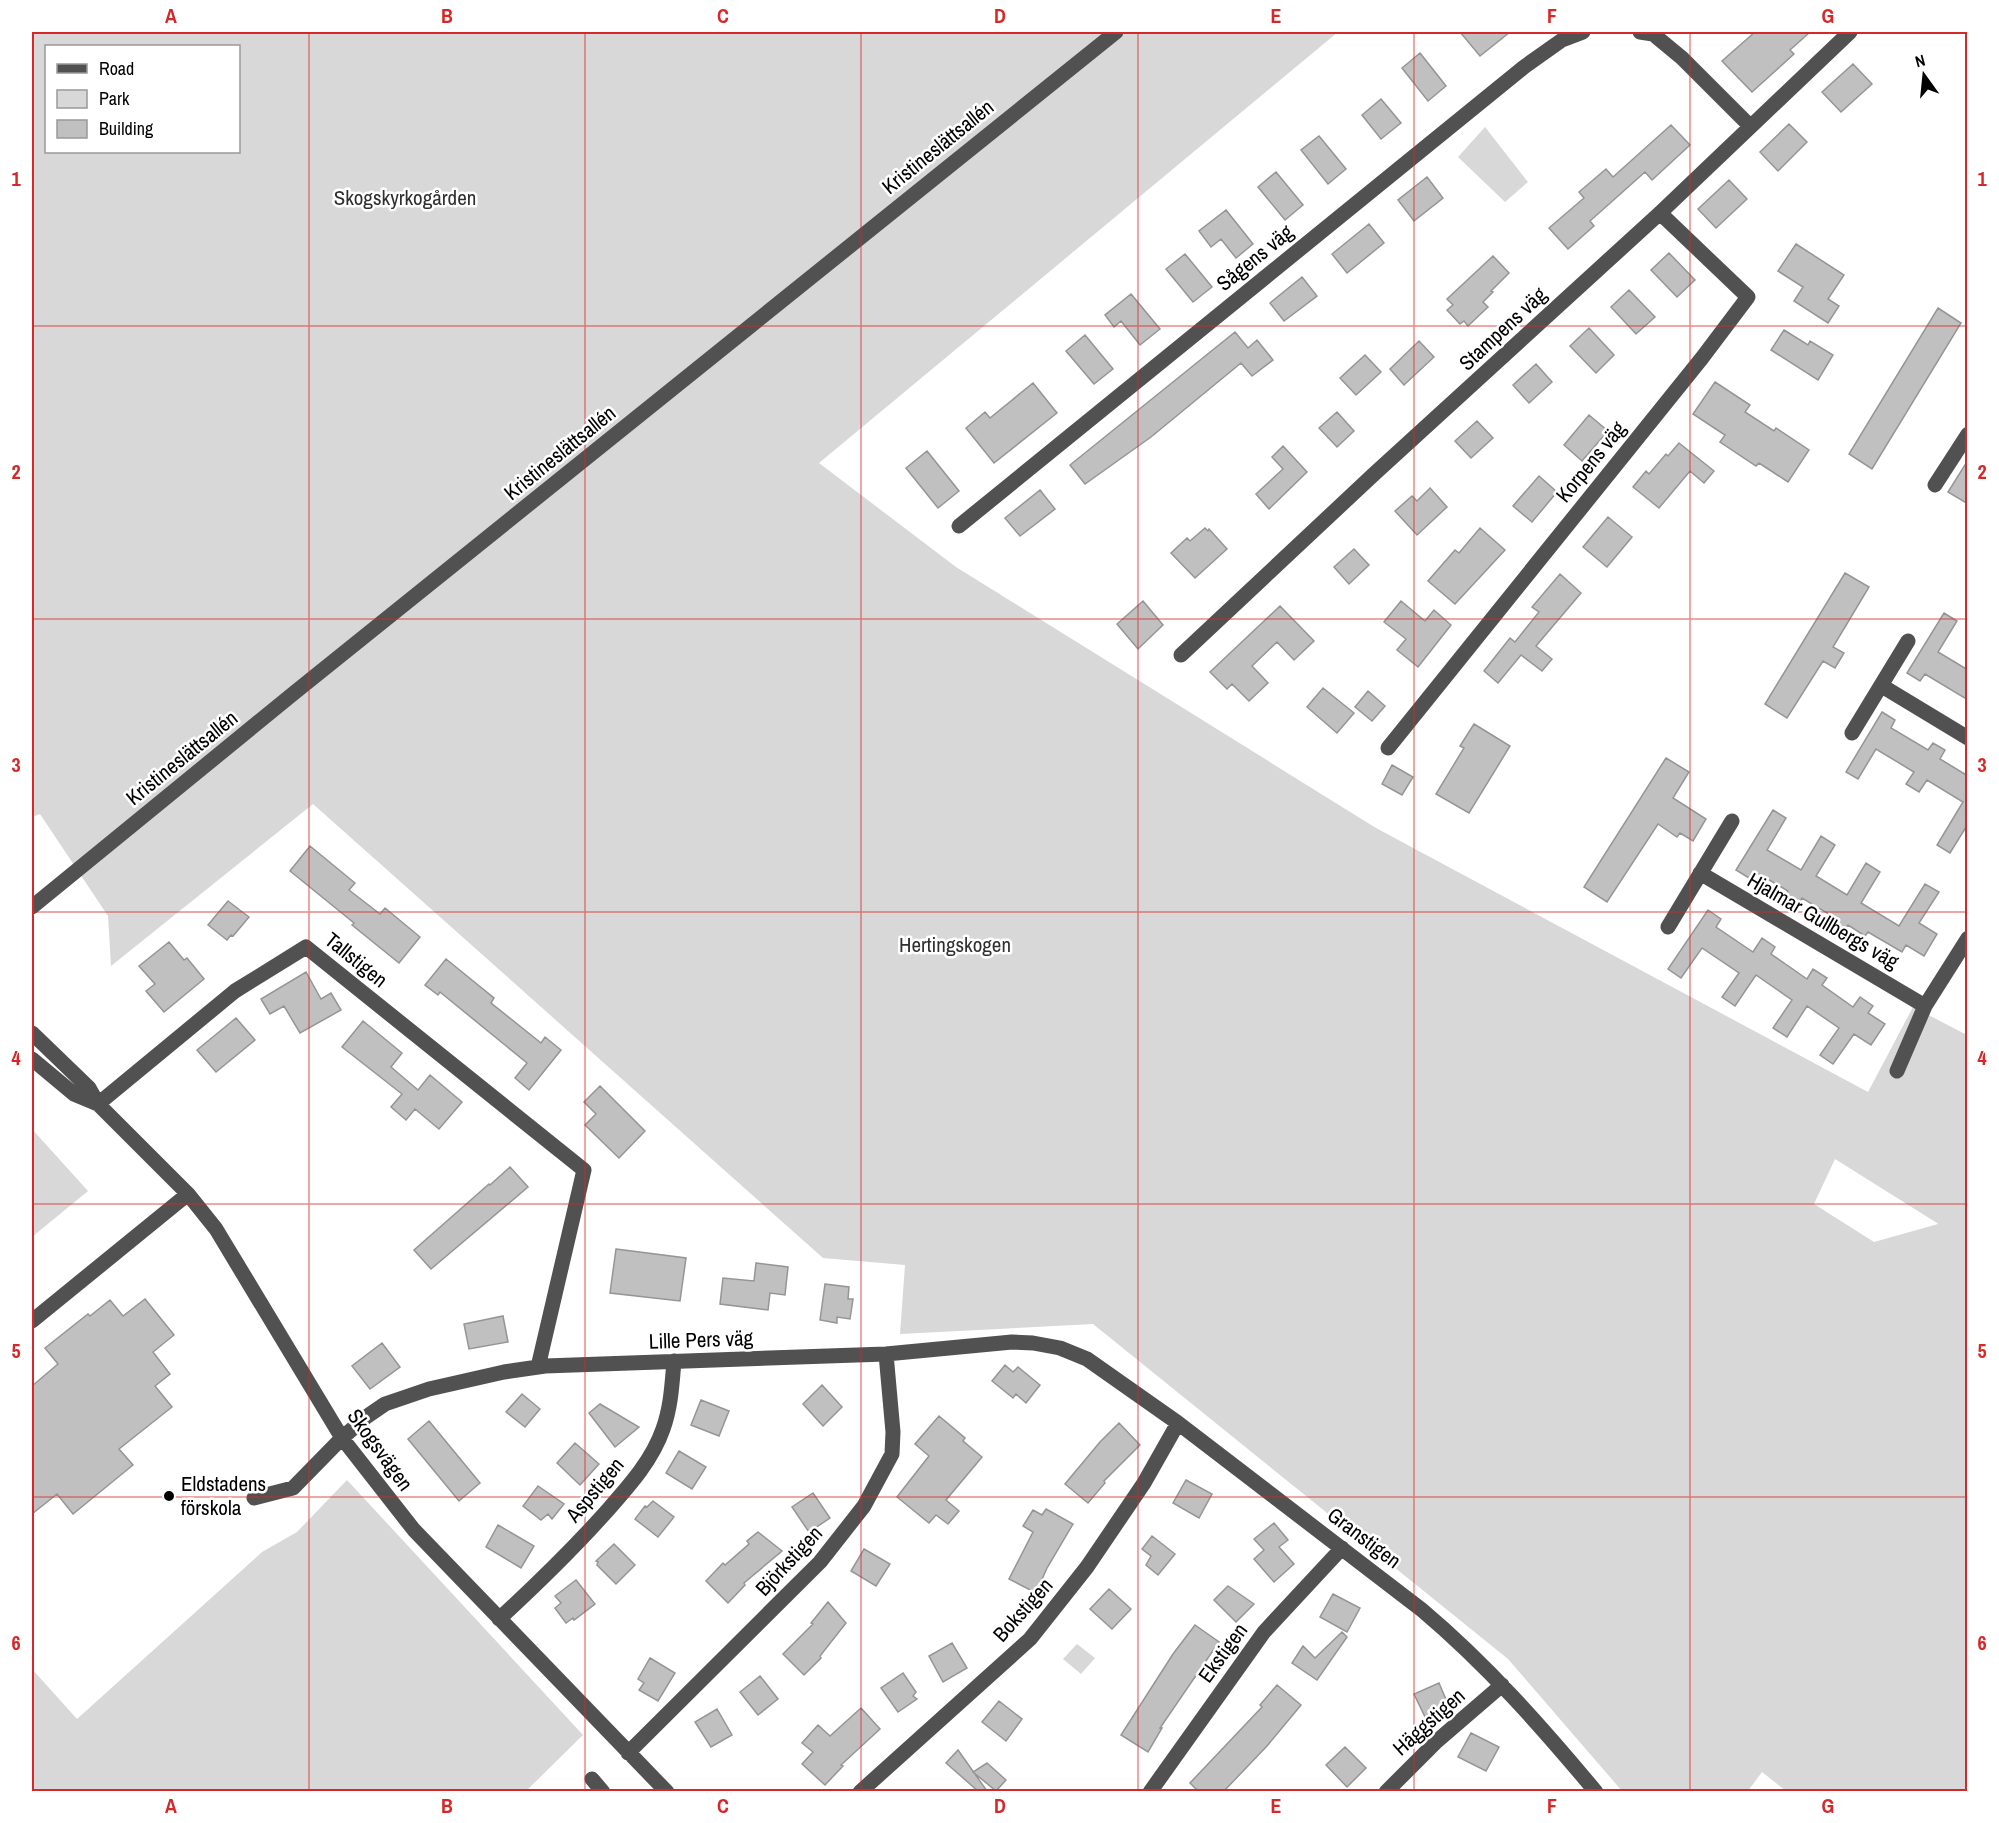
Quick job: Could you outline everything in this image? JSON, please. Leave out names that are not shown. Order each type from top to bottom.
[{"type":"street","name":"Kristineslättsallén","points":[[32,907],[294,693],[1116,32]]},
{"type":"street","name":"Sågens väg","points":[[958,526],[1524,68],[1562,40],[1583,32]]},
{"type":"street","points":[[1640,32],[1653,34],[1682,58],[1750,126]]},
{"type":"street","name":"Stampens väg","points":[[1181,655],[1364,483],[1660,213],[1850,32]]},
{"type":"street","name":"Korpens väg","points":[[1388,748],[1702,358],[1748,297],[1660,213]]},
{"type":"street","points":[[1935,485],[1967,436]]},
{"type":"street","points":[[1852,733],[1908,641]]},
{"type":"street","points":[[1882,686],[1968,738]]},
{"type":"street","points":[[1668,927],[1732,821]]},
{"type":"street","name":"Hjalmar Gullbergs väg","points":[[1700,873],[1925,1006]]},
{"type":"street","points":[[1897,1071],[1925,1006],[1968,938]]},
{"type":"street","name":"Tallstigen","points":[[98,1104],[235,990],[306,947],[584,1170],[538,1367]]},
{"type":"street","name":"Skogsvägen","points":[[32,1033],[89,1088],[98,1104],[188,1194],[216,1229],[342,1438],[414,1530],[667,1791]]},
{"type":"street","name":"Skogsvägen","points":[[32,1059],[74,1094],[98,1104]]},
{"type":"street","points":[[32,1321],[188,1194]]},
{"type":"street","name":"Lille Pers väg","points":[[254,1498],[293,1488],[342,1438],[385,1404],[429,1389],[538,1367],[886,1354],[1012,1342],[1060,1348],[1076,1354]]},
{"type":"street","name":"Björkstigen","points":[[628,1753],[820,1562],[864,1506],[892,1454],[893,1432],[886,1354]]},
{"type":"street","name":"Granstigen","points":[[1076,1354],[1087,1359],[1178,1423],[1437,1622],[1502,1685],[1596,1791]]},
{"type":"street","name":"Aspstigen","points":[[499,1619],[588,1532],[619,1497],[650,1455],[663,1430],[669,1407],[674,1362]]},
{"type":"street","name":"Bokstigen","points":[[860,1791],[1030,1640],[1087,1567],[1144,1483],[1178,1423]]},
{"type":"street","name":"Ekstigen","points":[[1150,1791],[1264,1632],[1342,1548]]},
{"type":"street","name":"Häggstigen","points":[[1386,1791],[1437,1741],[1502,1685]]},
{"type":"street","points":[[592,1779],[603,1791]]},
{"type":"green space","name":"Hertingskogen","points":[[32,32],[1338,32],[819,463],[956,567],[1376,828],[1868,1092],[1913,1007],[1967,1035],[1967,1791],[1786,1791],[1762,1772],[1748,1791],[1622,1791],[1508,1659],[1093,1324],[900,1334],[905,1265],[823,1258],[313,804],[111,966],[108,916],[40,814],[32,817]],"holes":[[[1835,1159],[1937,1223],[1874,1242],[1814,1204]]]},
{"type":"green space","points":[[1485,127],[1528,182],[1505,202],[1458,157]]},
{"type":"green space","points":[[32,1129],[88,1191],[32,1237]]},
{"type":"green space","points":[[347,1480],[583,1735],[526,1791],[32,1791],[32,1669],[77,1719],[262,1552],[297,1532]]},
{"type":"green space","points":[[1077,1644],[1095,1658],[1081,1674],[1063,1659]]},
{"type":"building","points":[[1460,32],[1510,32],[1480,56]]},
{"type":"building","points":[[1755,32],[1810,32],[1790,50],[1794,54],[1752,92],[1722,61]]},
{"type":"building","points":[[1420,53],[1446,86],[1428,101],[1402,68]]},
{"type":"building","points":[[1853,64],[1872,84],[1841,112],[1822,92]]},
{"type":"building","points":[[1381,99],[1401,123],[1381,139],[1362,115]]},
{"type":"building","points":[[1789,124],[1807,142],[1778,171],[1760,152]]},
{"type":"building","points":[[1671,125],[1690,145],[1652,180],[1645,172],[1590,221],[1594,226],[1568,249],[1549,228],[1584,198],[1579,192],[1606,169],[1613,177]]},
{"type":"building","points":[[1319,136],[1346,169],[1328,184],[1301,150]]},
{"type":"building","points":[[1276,172],[1303,205],[1285,220],[1258,187]]},
{"type":"building","points":[[1427,177],[1443,198],[1414,221],[1398,200]]},
{"type":"building","points":[[1729,180],[1747,199],[1716,228],[1698,209]]},
{"type":"building","points":[[1226,210],[1253,244],[1236,258],[1221,239],[1211,247],[1199,231]]},
{"type":"building","points":[[1369,224],[1384,243],[1347,273],[1332,254]]},
{"type":"building","points":[[1796,244],[1844,275],[1828,299],[1839,306],[1828,323],[1794,301],[1803,287],[1778,271]]},
{"type":"building","points":[[1669,253],[1695,280],[1677,297],[1651,270]]},
{"type":"building","points":[[1185,254],[1212,287],[1193,302],[1166,269]]},
{"type":"building","points":[[1493,256],[1509,273],[1483,302],[1488,307],[1468,326],[1464,321],[1460,324],[1447,310],[1453,305],[1447,299]]},
{"type":"building","points":[[1302,277],[1317,296],[1284,321],[1270,303]]},
{"type":"building","points":[[1629,290],[1655,317],[1636,334],[1611,307]]},
{"type":"building","points":[[1131,294],[1160,329],[1140,345],[1121,321],[1114,327],[1105,315]]},
{"type":"building","points":[[1938,308],[1961,323],[1872,469],[1849,454]]},
{"type":"building","points":[[1589,328],[1614,355],[1596,373],[1570,346]]},
{"type":"building","points":[[1784,330],[1808,345],[1810,341],[1833,355],[1818,380],[1771,350]]},
{"type":"building","points":[[1235,332],[1248,348],[1257,340],[1273,360],[1252,376],[1241,363],[1151,437],[1085,484],[1070,465]]},
{"type":"building","points":[[1085,335],[1113,369],[1094,384],[1066,351]]},
{"type":"building","points":[[1419,341],[1434,357],[1404,385],[1390,369]]},
{"type":"building","points":[[1365,355],[1381,372],[1356,395],[1340,378]]},
{"type":"building","points":[[1536,364],[1552,382],[1529,403],[1513,385]]},
{"type":"building","points":[[1715,382],[1750,405],[1745,412],[1774,431],[1776,428],[1809,450],[1788,482],[1759,463],[1756,466],[1720,442],[1725,435],[1693,414]]},
{"type":"building","points":[[1033,383],[1057,413],[994,463],[966,428],[985,412],[990,418]]},
{"type":"building","points":[[1337,412],[1354,431],[1337,447],[1319,428]]},
{"type":"building","points":[[1589,415],[1608,431],[1582,461],[1564,445]]},
{"type":"building","points":[[1477,421],[1493,438],[1471,458],[1455,441]]},
{"type":"building","points":[[1679,443],[1714,471],[1704,483],[1690,471],[1659,508],[1633,487],[1646,471],[1649,474]]},
{"type":"building","points":[[1283,446],[1307,472],[1269,509],[1256,494],[1283,469],[1272,457]]},
{"type":"building","points":[[927,451],[959,491],[938,508],[906,468]]},
{"type":"building","points":[[1968,460],[1968,504],[1948,492]]},
{"type":"building","points":[[1539,476],[1557,492],[1532,522],[1513,506]]},
{"type":"building","points":[[1430,488],[1447,507],[1417,535],[1395,511],[1412,496],[1417,501]]},
{"type":"building","points":[[1040,490],[1055,509],[1020,536],[1005,518]]},
{"type":"building","points":[[1608,517],[1632,537],[1607,567],[1583,547]]},
{"type":"building","points":[[1205,528],[1208,531],[1209,529],[1227,549],[1195,578],[1171,553],[1187,538],[1190,541]]},
{"type":"building","points":[[1480,528],[1505,550],[1455,604],[1428,581],[1455,550],[1459,553]]},
{"type":"building","points":[[1354,549],[1369,565],[1349,584],[1334,567]]},
{"type":"building","points":[[1845,573],[1869,587],[1833,647],[1844,653],[1835,668],[1823,661],[1787,718],[1765,704]]},
{"type":"building","points":[[1560,574],[1581,593],[1536,646],[1552,659],[1542,671],[1521,655],[1498,683],[1484,671],[1510,638],[1515,642],[1539,612],[1532,607]]},
{"type":"building","points":[[1143,601],[1163,625],[1138,649],[1117,624]]},
{"type":"building","points":[[1401,601],[1425,621],[1434,610],[1451,625],[1418,667],[1397,650],[1406,639],[1384,622]]},
{"type":"building","points":[[1280,606],[1314,641],[1294,660],[1277,642],[1252,666],[1268,683],[1249,701],[1232,684],[1227,689],[1210,672]]},
{"type":"building","points":[[1944,613],[1957,621],[1938,652],[1968,670],[1968,700],[1925,674],[1920,681],[1907,673]]},
{"type":"building","points":[[1323,688],[1354,713],[1337,733],[1307,707]]},
{"type":"building","points":[[1368,691],[1385,706],[1372,721],[1355,707]]},
{"type":"building","points":[[1882,712],[1895,720],[1891,728],[1928,750],[1933,743],[1945,750],[1940,759],[1968,776],[1968,824],[1950,853],[1937,845],[1963,802],[1927,780],[1919,792],[1906,784],[1914,772],[1876,749],[1858,779],[1846,772]]},
{"type":"building","points":[[1474,724],[1510,746],[1469,813],[1436,794],[1464,748],[1460,746]]},
{"type":"building","points":[[1666,758],[1689,772],[1673,798],[1706,819],[1693,841],[1680,833],[1677,837],[1658,824],[1607,902],[1584,887]]},
{"type":"building","points":[[1392,765],[1413,777],[1402,795],[1382,784]]},
{"type":"building","points":[[1773,810],[1786,818],[1767,850],[1801,870],[1821,836],[1835,845],[1816,876],[1847,895],[1866,863],[1880,872],[1861,903],[1899,926],[1925,884],[1939,892],[1919,923],[1937,934],[1924,956],[1906,945],[1902,952],[1868,932],[1865,936],[1848,925],[1843,932],[1830,924],[1834,917],[1802,898],[1798,905],[1784,897],[1788,891],[1754,871],[1749,878],[1736,870]]},
{"type":"building","points":[[310,846],[355,883],[349,890],[380,914],[385,908],[420,937],[399,963],[290,871]]},
{"type":"building","points":[[228,901],[249,917],[227,940],[208,925]]},
{"type":"building","points":[[1708,910],[1721,919],[1716,927],[1753,952],[1762,938],[1775,947],[1771,954],[1807,979],[1813,969],[1827,978],[1822,985],[1853,1007],[1860,997],[1873,1006],[1868,1013],[1885,1024],[1871,1045],[1854,1034],[1833,1064],[1820,1055],[1839,1028],[1807,1006],[1787,1037],[1773,1028],[1792,1000],[1756,975],[1735,1006],[1722,997],[1739,973],[1702,948],[1681,978],[1668,969]]},
{"type":"building","points":[[169,942],[184,960],[187,958],[204,979],[164,1012],[146,991],[155,984],[139,966]]},
{"type":"building","points":[[446,959],[494,998],[491,1003],[541,1043],[545,1037],[561,1050],[529,1090],[515,1078],[527,1063],[440,992],[438,995],[425,985]]},
{"type":"building","points":[[306,972],[321,999],[331,993],[341,1010],[300,1033],[284,1006],[270,1014],[261,999]]},
{"type":"building","points":[[236,1018],[255,1040],[216,1072],[197,1050]]},
{"type":"building","points":[[363,1021],[402,1053],[391,1067],[418,1090],[430,1075],[462,1102],[439,1129],[415,1109],[406,1120],[391,1107],[402,1094],[342,1047]]},
{"type":"building","points":[[600,1086],[645,1131],[619,1158],[585,1125],[596,1114],[584,1102]]},
{"type":"building","points":[[510,1167],[528,1187],[431,1269],[414,1250]]},
{"type":"building","points":[[616,1249],[686,1258],[680,1301],[610,1293]]},
{"type":"building","points":[[756,1263],[788,1267],[785,1295],[770,1293],[768,1310],[720,1304],[723,1278],[754,1281]]},
{"type":"building","points":[[825,1284],[849,1287],[848,1299],[853,1299],[850,1319],[837,1317],[837,1323],[820,1320]]},
{"type":"building","points":[[145,1299],[174,1335],[153,1352],[170,1374],[155,1386],[172,1407],[119,1449],[133,1465],[73,1514],[57,1494],[32,1514],[32,1386],[58,1364],[45,1348],[88,1314],[90,1316],[110,1300],[123,1316]]},
{"type":"building","points":[[503,1316],[508,1342],[469,1349],[464,1324]]},
{"type":"building","points":[[382,1343],[400,1367],[370,1389],[352,1366]]},
{"type":"building","points":[[1005,1365],[1013,1372],[1018,1367],[1040,1385],[1026,1403],[1016,1394],[1013,1398],[992,1381]]},
{"type":"building","points":[[822,1385],[842,1407],[823,1426],[803,1404]]},
{"type":"building","points":[[522,1394],[540,1409],[525,1427],[506,1412]]},
{"type":"building","points":[[701,1400],[729,1411],[719,1436],[691,1425]]},
{"type":"building","points":[[600,1404],[639,1427],[615,1447],[589,1413]]},
{"type":"building","points":[[939,1416],[965,1438],[963,1441],[982,1457],[946,1500],[959,1511],[948,1524],[936,1515],[929,1523],[897,1497],[929,1456],[915,1444]]},
{"type":"building","points":[[429,1421],[480,1483],[459,1501],[408,1439]]},
{"type":"building","points":[[1119,1423],[1140,1445],[1104,1481],[1105,1483],[1088,1503],[1065,1484]]},
{"type":"building","points":[[575,1443],[599,1464],[580,1485],[557,1463]]},
{"type":"building","points":[[679,1451],[706,1467],[692,1489],[666,1473]]},
{"type":"building","points":[[1186,1480],[1212,1494],[1199,1518],[1173,1503]]},
{"type":"building","points":[[538,1486],[564,1504],[552,1519],[548,1514],[541,1520],[523,1506]]},
{"type":"building","points":[[813,1493],[830,1518],[809,1532],[792,1507]]},
{"type":"building","points":[[653,1501],[674,1517],[658,1537],[635,1519],[645,1506],[647,1507]]},
{"type":"building","points":[[1046,1509],[1073,1524],[1047,1568],[1036,1593],[1009,1579],[1033,1532],[1023,1526],[1033,1510],[1042,1515]]},
{"type":"building","points":[[1274,1523],[1288,1540],[1279,1547],[1294,1564],[1274,1582],[1254,1559],[1264,1550],[1254,1539]]},
{"type":"building","points":[[498,1525],[534,1546],[521,1568],[486,1547]]},
{"type":"building","points":[[758,1532],[782,1551],[744,1583],[745,1585],[728,1603],[706,1581],[723,1563],[725,1565],[749,1544],[747,1541]]},
{"type":"building","points":[[1152,1536],[1175,1554],[1158,1575],[1146,1565],[1151,1556],[1142,1549]]},
{"type":"building","points":[[614,1544],[635,1565],[616,1584],[597,1565],[596,1561]]},
{"type":"building","points":[[864,1549],[890,1564],[876,1586],[851,1571]]},
{"type":"building","points":[[576,1580],[595,1604],[574,1620],[573,1618],[566,1623],[555,1608],[561,1603],[555,1596]]},
{"type":"building","points":[[1228,1586],[1254,1604],[1236,1622],[1214,1600]]},
{"type":"building","points":[[1109,1589],[1131,1609],[1112,1629],[1090,1609]]},
{"type":"building","points":[[1333,1594],[1360,1608],[1347,1632],[1320,1617]]},
{"type":"building","points":[[828,1602],[846,1623],[820,1656],[821,1658],[804,1675],[783,1654],[813,1624],[811,1623]]},
{"type":"building","points":[[1195,1625],[1219,1642],[1160,1728],[1162,1728],[1148,1752],[1121,1735],[1173,1654]]},
{"type":"building","points":[[1342,1632],[1347,1637],[1317,1680],[1292,1663],[1303,1646],[1315,1658]]},
{"type":"building","points":[[952,1643],[967,1668],[943,1682],[929,1656]]},
{"type":"building","points":[[650,1658],[675,1673],[658,1701],[639,1690],[644,1683],[638,1679]]},
{"type":"building","points":[[903,1673],[916,1692],[913,1696],[917,1699],[898,1712],[881,1688]]},
{"type":"building","points":[[760,1676],[778,1699],[758,1715],[740,1692]]},
{"type":"building","points":[[1439,1683],[1451,1711],[1427,1721],[1414,1694]]},
{"type":"building","points":[[1277,1685],[1301,1705],[1267,1746],[1224,1791],[1198,1791],[1190,1783],[1262,1707],[1260,1705]]},
{"type":"building","points":[[999,1701],[1022,1719],[1006,1741],[982,1722]]},
{"type":"building","points":[[861,1708],[880,1729],[841,1765],[843,1766],[825,1785],[802,1764],[813,1752],[802,1743],[818,1725],[830,1736]]},
{"type":"building","points":[[717,1709],[732,1735],[711,1747],[695,1722]]},
{"type":"building","points":[[1471,1733],[1499,1747],[1486,1771],[1458,1757]]},
{"type":"building","points":[[1345,1747],[1366,1768],[1347,1787],[1326,1765]]},
{"type":"building","points":[[958,1750],[987,1791],[978,1791],[946,1763]]},
{"type":"building","points":[[987,1763],[1006,1780],[996,1791],[973,1772]]},
{"type":"place","name":"Eldstadens förskola","points":[[169,1496]]},
{"type":"park label","name":"Skogskyrkogården","points":[[405,198]]}]
